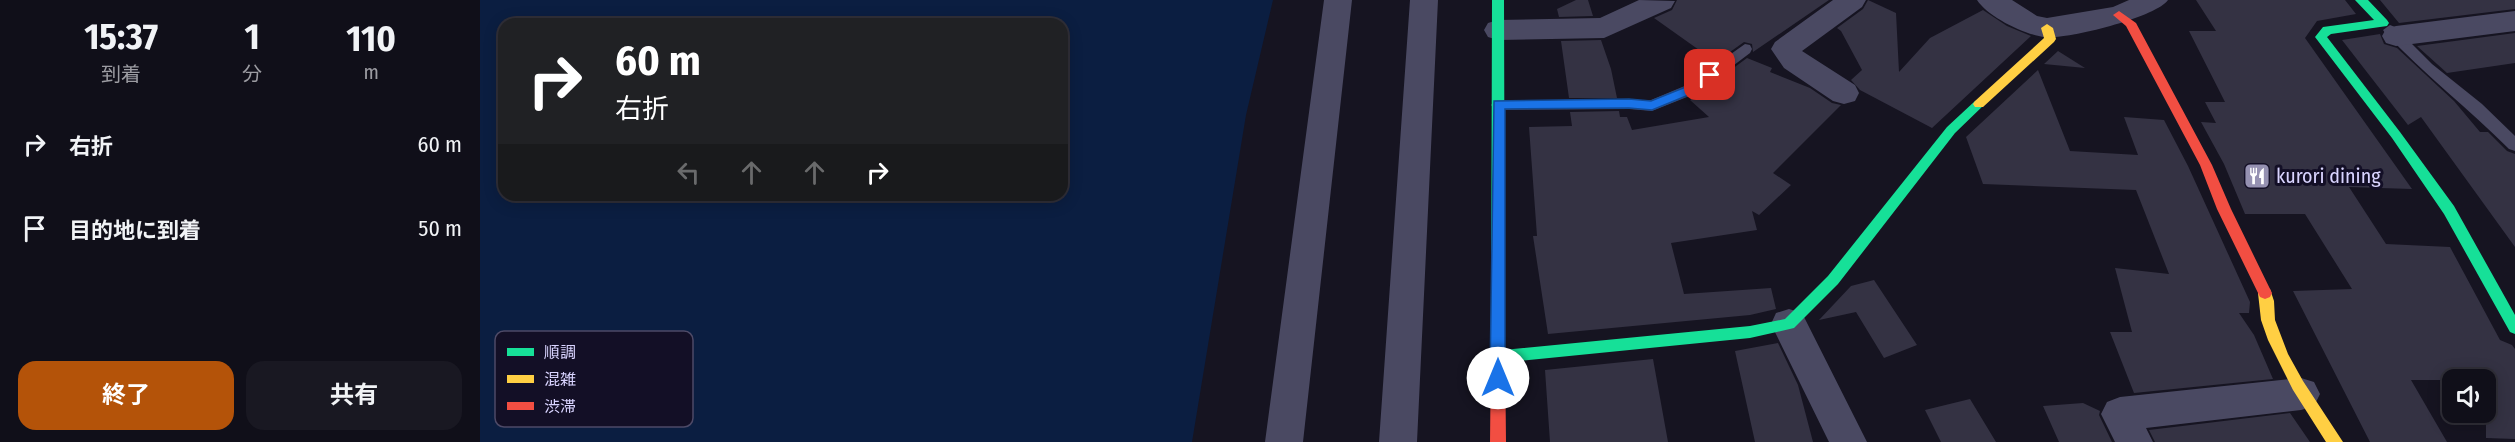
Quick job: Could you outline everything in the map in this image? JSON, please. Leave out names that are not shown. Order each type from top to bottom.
[{"type":"street","points":[[1284,442],[1338,0]]},
{"type":"street","points":[[1398,442],[1424,0]]},
{"type":"street","points":[[1498,0],[1498,442]]},
{"type":"street","points":[[1844,93],[1794,61],[1785,49],[1852,0]]},
{"type":"street","points":[[1991,0],[2028,23],[2047,28],[2119,15],[2154,0]]},
{"type":"street","points":[[2361,0],[2390,30]]},
{"type":"street","points":[[1498,30],[1604,28],[1661,1]]},
{"type":"street","points":[[2119,15],[2130,23],[2206,165],[2224,209],[2269,302],[2268,322],[2301,394],[2335,442]]},
{"type":"street","points":[[2515,21],[2390,30],[2327,30],[2321,37],[2396,135],[2449,210],[2515,328]]},
{"type":"street","points":[[1498,357],[1750,332],[1789,324],[1833,280],[1951,130],[2050,39],[2047,28]]},
{"type":"street","points":[[1789,324],[1848,442]]},
{"type":"street","points":[[2134,442],[2120,414],[2301,394]]},
{"type":"lane","points":[[2390,30],[2427,68],[2477,108],[2515,145]]},
{"type":"lane","points":[[1499,105],[1629,104],[1652,106],[1692,89],[1745,49]]},
{"type":"water","points":[[480,0],[1273,0],[1246,115],[1192,442],[480,442]]},
{"type":"building","points":[[1576,0],[1588,0],[1593,16],[1559,17],[1557,9]]},
{"type":"building","points":[[1677,0],[1829,0],[1753,52],[1752,44],[1744,42],[1716,62],[1654,18],[1672,10]]},
{"type":"building","points":[[1868,0],[1896,13],[1899,72],[1930,38],[1983,10],[2007,26],[2031,36],[1932,128],[1860,90],[1851,80],[1862,70],[1841,31],[1837,28],[1863,9]]},
{"type":"building","points":[[2196,0],[2345,0],[2356,14],[2317,21],[2305,38],[2412,189],[2349,187],[2386,244],[2450,247],[2500,340],[2512,345],[2515,349],[2515,439],[2486,438],[2486,423],[2496,423],[2496,369],[2442,369],[2442,380],[2411,380],[2447,442],[2370,442],[2293,291],[2352,289],[2305,214],[2245,214],[2224,164],[2201,122],[2216,123],[2205,102],[2225,102],[2189,31],[2216,31]]},
{"type":"building","points":[[2380,0],[2515,0],[2515,9],[2399,23]]},
{"type":"building","points":[[2515,33],[2515,63],[2447,73],[2417,46]]},
{"type":"building","points":[[2380,34],[2384,44],[2397,48],[2454,101],[2480,132],[2488,132],[2507,151],[2515,154],[2515,247],[2421,117],[2408,125],[2342,40]]},
{"type":"building","points":[[1601,40],[1611,69],[1617,98],[1569,98],[1561,41]]},
{"type":"building","points":[[2058,51],[2085,68],[2044,64]]},
{"type":"building","points":[[1747,58],[1772,68],[1770,72],[1810,88],[1832,103],[1841,105],[1773,173],[1791,185],[1759,215],[1752,211],[1757,230],[1671,243],[1684,294],[1771,288],[1776,309],[1750,315],[1548,334],[1533,236],[1537,236],[1529,127],[1572,126],[1570,112],[1619,111],[1620,117],[1627,117],[1632,130],[1709,117],[1690,100]]},
{"type":"building","points":[[2038,70],[2070,151],[2138,155],[2124,117],[2164,120],[2188,166],[2250,302],[2249,313],[2239,313],[2254,335],[2273,379],[2134,393],[2110,332],[2132,332],[2115,268],[2169,274],[2136,190],[1983,184],[1966,137]]},
{"type":"building","points":[[1874,280],[1917,345],[1884,358],[1856,312],[1819,320],[1851,286]]},
{"type":"building","points":[[1778,343],[1798,385],[1813,442],[1755,442],[1735,351]]},
{"type":"building","points":[[1653,359],[1668,442],[1550,442],[1545,370]]},
{"type":"building","points":[[1970,399],[1996,442],[1941,442],[1925,410]]},
{"type":"building","points":[[2083,403],[2100,411],[2099,415],[2112,442],[2059,442],[2043,406]]},
{"type":"building","points":[[2290,413],[2310,442],[2155,442],[2149,430]]},
{"type":"traffic: fast","points":[[1498,0],[1498,346]]},
{"type":"traffic: fast","points":[[2361,0],[2383,23],[2327,30],[2321,37],[2396,135],[2449,210],[2515,328]]},
{"type":"traffic: fast","points":[[1498,357],[1750,332],[1789,324],[1833,280],[1951,130],[1979,104]]},
{"type":"traffic: slow","points":[[1979,104],[2050,39],[2047,28]]},
{"type":"traffic: slow","points":[[2265,293],[2268,320],[2282,356],[2307,400],[2335,442]]},
{"type":"traffic: jam","points":[[2119,15],[2130,23],[2206,165],[2224,209],[2265,293]]},
{"type":"traffic: jam","points":[[1498,346],[1498,442]]},
{"type":"place","name":"kurori dining","points":[[2257,176]]},
{"type":"route","points":[[1498,378],[1499,105],[1629,104],[1652,106],[1692,89],[1710,75]]}]
